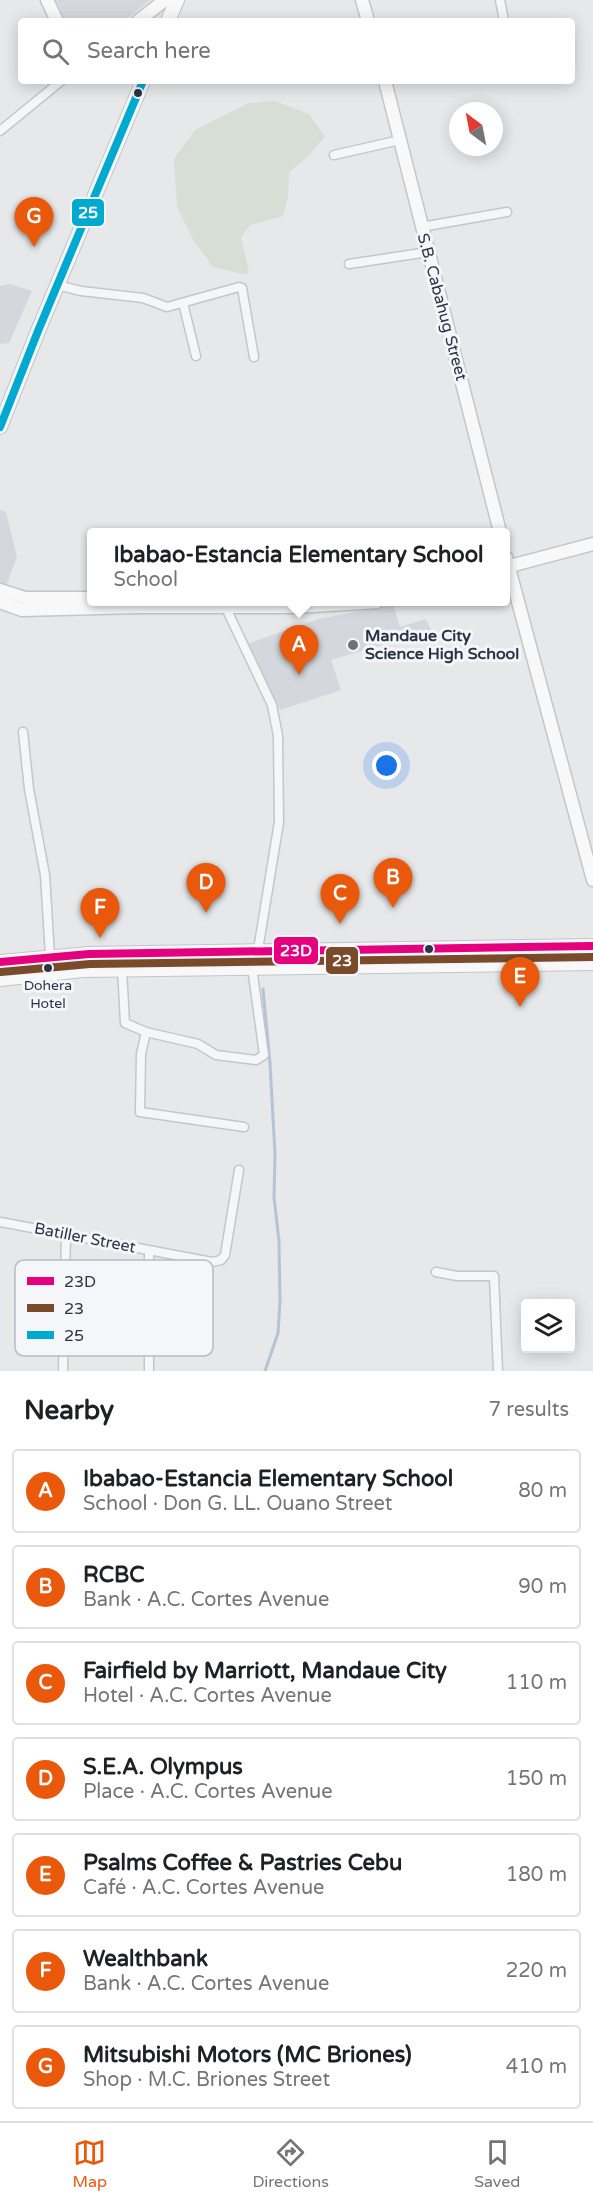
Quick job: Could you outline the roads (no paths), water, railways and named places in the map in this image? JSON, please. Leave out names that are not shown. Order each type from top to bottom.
[{"type":"main road","points":[[169,18],[177,0]]},
{"type":"main road","points":[[0,427],[142,84]]},
{"type":"main road","points":[[0,962],[84,954],[593,946]]},
{"type":"main road","points":[[455,947],[455,965]]},
{"type":"main road","points":[[0,979],[82,970],[593,963]]},
{"type":"street","points":[[47,0],[56,18]]},
{"type":"street","points":[[142,18],[165,0]]},
{"type":"street","points":[[362,0],[367,18]]},
{"type":"street","points":[[500,0],[503,18]]},
{"type":"street","points":[[0,131],[57,84]]},
{"type":"street","name":"S.B. Cabahug Street","points":[[386,84],[499,528]]},
{"type":"street","points":[[334,155],[400,140]]},
{"type":"street","points":[[421,227],[507,212]]},
{"type":"street","points":[[349,264],[428,252]]},
{"type":"street","points":[[57,285],[81,291],[143,298],[167,307],[242,288],[254,357]]},
{"type":"street","points":[[183,303],[196,356]]},
{"type":"street","points":[[510,563],[593,544]]},
{"type":"street","points":[[510,575],[593,880]]},
{"type":"street","points":[[0,590],[25,598],[87,598]]},
{"type":"street","points":[[0,602],[22,610],[99,606]]},
{"type":"street","points":[[122,969],[124,1023],[146,1032],[198,1044],[216,1055],[256,1060],[264,1055],[255,967],[279,822],[278,736],[272,705],[225,606]]},
{"type":"street","points":[[23,732],[29,789],[45,875],[50,956]]},
{"type":"street","points":[[146,1032],[141,1054],[140,1112],[244,1126]]},
{"type":"street","name":"Batiller Street","points":[[213,1262],[221,1260],[225,1255],[239,1170]]},
{"type":"street","name":"Batiller Street","points":[[0,1222],[201,1260]]},
{"type":"street","points":[[65,1260],[66,1235]]},
{"type":"street","points":[[149,1251],[149,1260]]},
{"type":"street","points":[[436,1272],[457,1276],[494,1276],[498,1371]]},
{"type":"street","points":[[63,1356],[63,1371]]},
{"type":"waterway","points":[[263,989],[275,1154],[274,1197],[279,1241],[280,1301],[278,1333],[265,1371]]},
{"type":"place","name":"Mitsubishi Motors (MC Briones)","points":[[34,247]]},
{"type":"place","name":"Mandaue City Science High School","points":[[353,645]]},
{"type":"place","name":"Ibabao-Estancia Elementary School","points":[[299,675]]},
{"type":"place","name":"RCBC","points":[[393,908]]},
{"type":"place","name":"S.E.A. Olympus","points":[[206,913]]},
{"type":"place","name":"Fairfield by Marriott, Mandaue City","points":[[340,924]]},
{"type":"place","name":"Wealthbank","points":[[100,938]]},
{"type":"place","name":"Dohera Hotel","points":[[48,968]]},
{"type":"place","name":"Psalms Coffee & Pastries Cebu","points":[[520,1007]]}]
